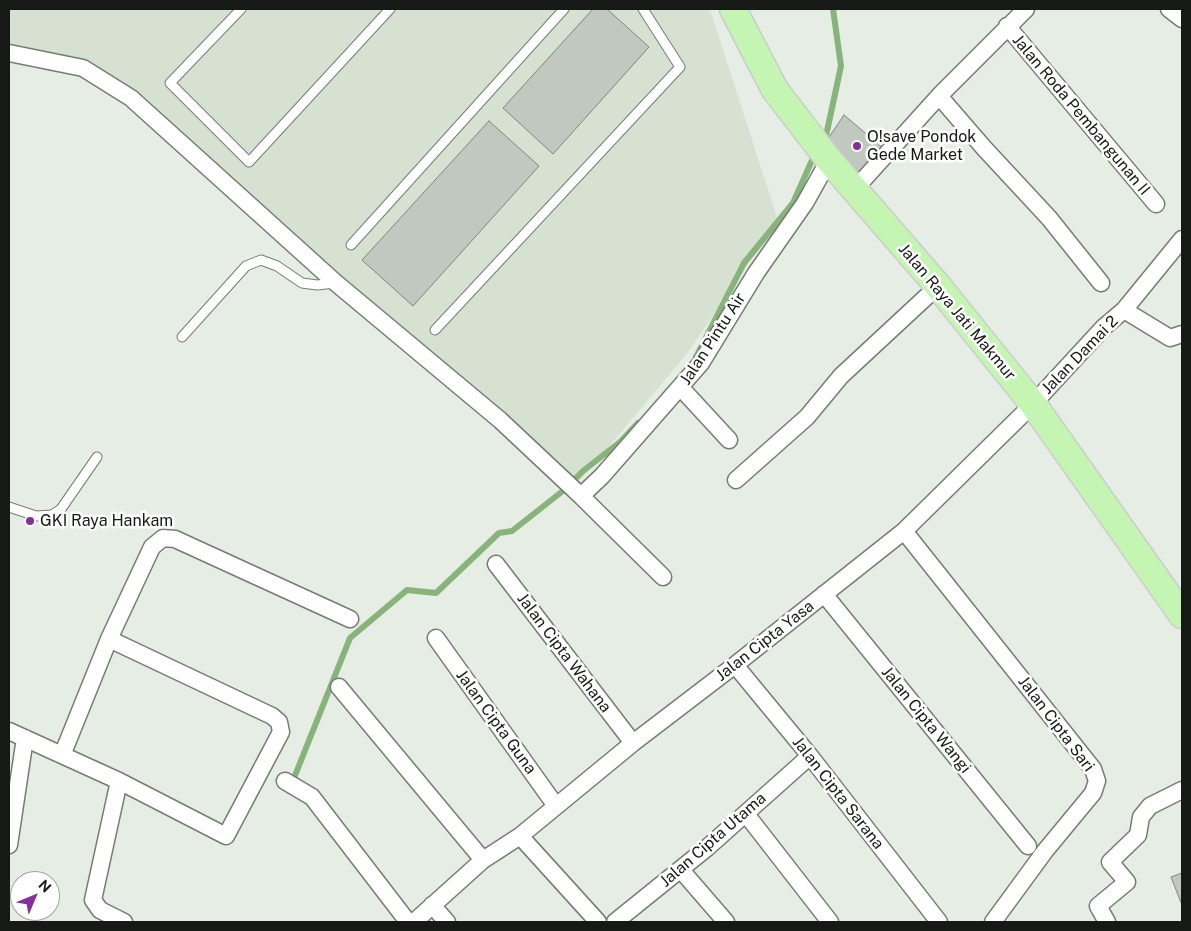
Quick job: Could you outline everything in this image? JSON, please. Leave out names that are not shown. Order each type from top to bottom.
[{"type":"main road","name":"Jalan Raya Jati Makmur","points":[[733,9],[775,90],[829,160],[938,286],[1033,404],[1182,615]]},
{"type":"street","points":[[854,190],[939,96],[1026,9]]},
{"type":"street","points":[[1169,9],[1182,19]]},
{"type":"street","name":"Jalan Roda Pembangunan II","points":[[1007,26],[1156,204]]},
{"type":"street","points":[[9,53],[83,68],[131,98],[336,283],[500,420],[663,577]]},
{"type":"street","points":[[939,96],[1049,218],[1101,284]]},
{"type":"street","name":"Jalan Pintu Air","points":[[573,489],[602,476],[681,388],[701,362],[756,273],[805,203],[829,160]]},
{"type":"street","points":[[1124,310],[1182,239]]},
{"type":"street","points":[[736,480],[808,417],[841,376],[938,286]]},
{"type":"street","name":"Jalan Damai 2","points":[[1033,404],[1104,327],[1124,310],[1170,338],[1182,334]]},
{"type":"street","points":[[681,388],[729,440]]},
{"type":"street","name":"Jalan Cipta Yasa","points":[[414,922],[483,860],[520,836],[633,743],[904,531],[1033,404]]},
{"type":"street","name":"Jalan Cipta Sari","points":[[904,531],[1093,769],[1097,781],[1093,793],[1045,851],[993,922]]},
{"type":"street","points":[[63,753],[110,639],[152,547],[157,542],[169,538],[350,619]]},
{"type":"street","name":"Jalan Cipta Wahana","points":[[496,564],[633,743]]},
{"type":"street","name":"Jalan Cipta Wangi","points":[[824,594],[1028,846]]},
{"type":"street","name":"Jalan Cipta Guna","points":[[436,638],[556,806]]},
{"type":"street","points":[[9,731],[63,753],[119,780],[226,836],[281,732],[279,722],[272,716],[110,639]]},
{"type":"street","name":"Jalan Cipta Sarana","points":[[735,665],[810,756],[939,922]]},
{"type":"street","points":[[339,687],[483,860]]},
{"type":"street","points":[[9,845],[25,738]]},
{"type":"street","name":"Jalan Cipta Utama","points":[[615,922],[681,870],[810,756]]},
{"type":"street","points":[[119,780],[93,900],[100,910],[124,922]]},
{"type":"street","points":[[285,781],[312,797],[408,922]]},
{"type":"street","points":[[1107,922],[1098,906],[1127,882],[1110,862],[1138,835],[1142,817],[1150,806],[1182,790]]},
{"type":"street","points":[[746,814],[830,922]]},
{"type":"street","points":[[520,836],[598,922]]},
{"type":"street","points":[[681,870],[726,922]]},
{"type":"street","points":[[432,905],[447,922]]},
{"type":"lane","points":[[241,9],[170,83],[249,162],[390,9]]},
{"type":"lane","points":[[351,245],[564,9]]},
{"type":"lane","points":[[435,330],[680,67],[643,9]]},
{"type":"lane","points":[[182,337],[246,266],[261,260],[277,266],[302,283],[317,285],[336,283]]},
{"type":"lane","points":[[9,507],[36,516],[52,515],[62,509],[97,457]]},
{"type":"shaded area","points":[[9,9],[710,9],[778,221],[686,355],[573,489],[143,96],[9,46]]},
{"type":"building","points":[[593,9],[607,9],[649,47],[553,154],[503,108]]},
{"type":"building","name":"O!save Pondok Gede Market","points":[[844,115],[883,148],[858,180],[827,140]]},
{"type":"building","points":[[489,121],[539,166],[413,306],[362,260]]},
{"type":"building","points":[[1182,873],[1182,905],[1171,877]]},
{"type":"waterway","points":[[826,136],[841,66],[833,9]]},
{"type":"waterway","points":[[696,357],[744,263],[793,203],[813,158]]},
{"type":"waterway","points":[[294,778],[350,638],[407,590],[436,593],[499,533],[512,531],[564,490],[583,471],[620,442],[638,423]]},
{"type":"place","name":"O!save Pondok Gede Market","points":[[857,146]]},
{"type":"place","name":"GKI Raya Hankam","points":[[30,521]]}]
